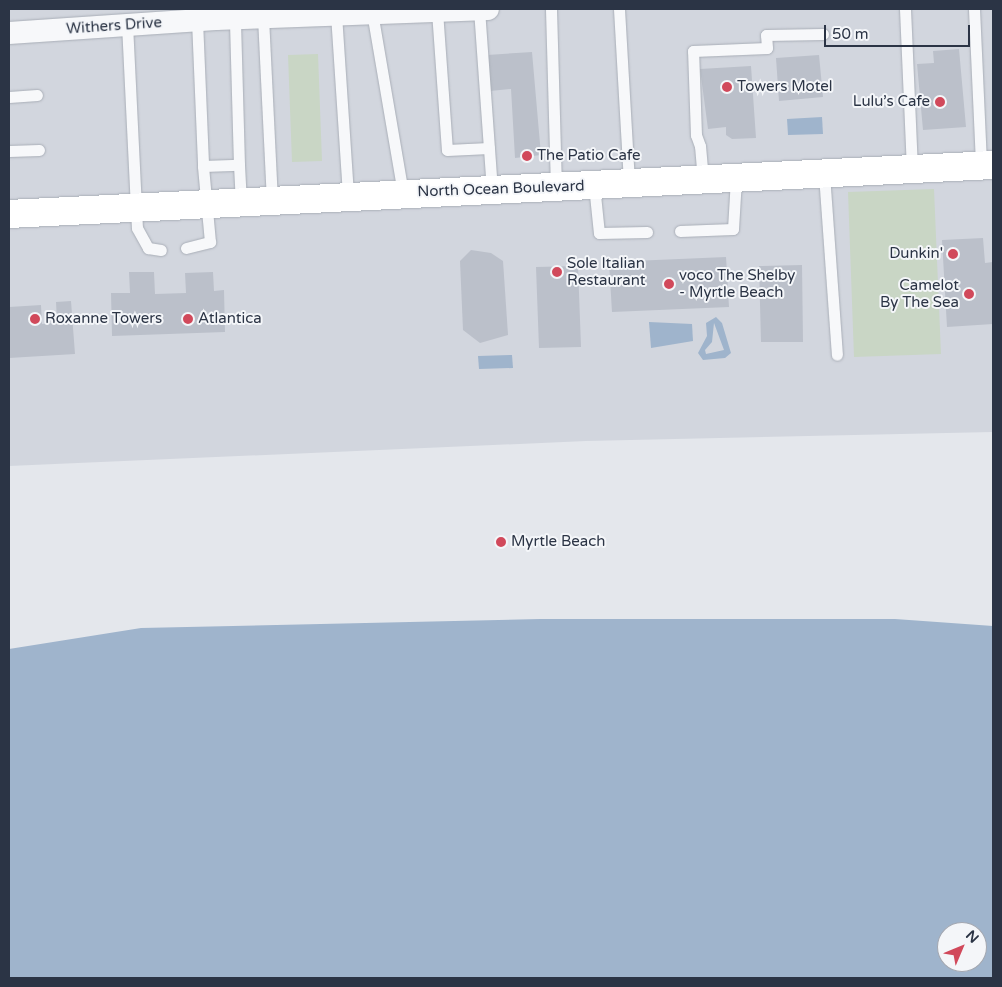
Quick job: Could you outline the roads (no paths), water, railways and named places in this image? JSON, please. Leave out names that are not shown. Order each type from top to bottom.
[{"type":"main road","name":"North Ocean Boulevard","points":[[9,214],[987,165]]},
{"type":"street","name":"Withers Drive","points":[[9,33],[216,17],[488,9]]},
{"type":"lane","points":[[479,9],[492,190]]},
{"type":"lane","points":[[551,9],[556,187]]},
{"type":"lane","points":[[619,9],[629,183]]},
{"type":"lane","points":[[905,9],[912,169]]},
{"type":"lane","points":[[974,9],[987,165]]},
{"type":"lane","points":[[424,10],[447,150],[489,148]]},
{"type":"lane","points":[[372,12],[403,193]]},
{"type":"lane","points":[[336,14],[348,197]]},
{"type":"lane","points":[[216,17],[239,165],[241,203]]},
{"type":"lane","points":[[186,248],[210,242],[205,205],[203,166],[216,17]]},
{"type":"lane","points":[[263,17],[272,201]]},
{"type":"lane","points":[[127,24],[135,209],[143,242],[148,248],[161,250]]},
{"type":"lane","points":[[703,180],[700,146],[696,135],[693,51],[766,48],[766,35],[823,34]]},
{"type":"lane","points":[[9,97],[37,95]]},
{"type":"lane","points":[[9,151],[39,150]]},
{"type":"lane","points":[[203,166],[239,165]]},
{"type":"lane","points":[[824,174],[837,355]]},
{"type":"lane","points":[[680,231],[733,229],[736,178]]},
{"type":"lane","points":[[594,185],[599,233],[647,232]]},
{"type":"water","points":[[822,117],[823,134],[788,135],[787,119]]},
{"type":"water","points":[[716,317],[722,323],[731,353],[725,358],[703,360],[698,353],[707,336],[706,323]],"holes":[[[714,323],[724,350],[706,354],[705,350],[712,342]]]},
{"type":"water","points":[[649,322],[692,324],[693,341],[651,348]]},
{"type":"water","points":[[512,355],[513,368],[479,369],[478,356]]},
{"type":"water","points":[[540,619],[895,619],[993,626],[993,978],[9,978],[9,649],[141,628]]},
{"type":"place","name":"Towers Motel","points":[[727,87]]},
{"type":"place","name":"Lulu’s Cafe","points":[[940,102]]},
{"type":"place","name":"The Patio Cafe","points":[[527,156]]},
{"type":"place","name":"Dunkin'","points":[[953,254]]},
{"type":"place","name":"Sole Italian Restaurant","points":[[557,272]]},
{"type":"place","name":"voco The Shelby - Myrtle Beach","points":[[669,284]]},
{"type":"place","name":"Camelot By The Sea","points":[[969,294]]},
{"type":"place","name":"Roxanne Towers","points":[[35,319]]},
{"type":"place","name":"Atlantica","points":[[188,319]]},
{"type":"place","name":"Myrtle Beach","points":[[501,542]]}]
